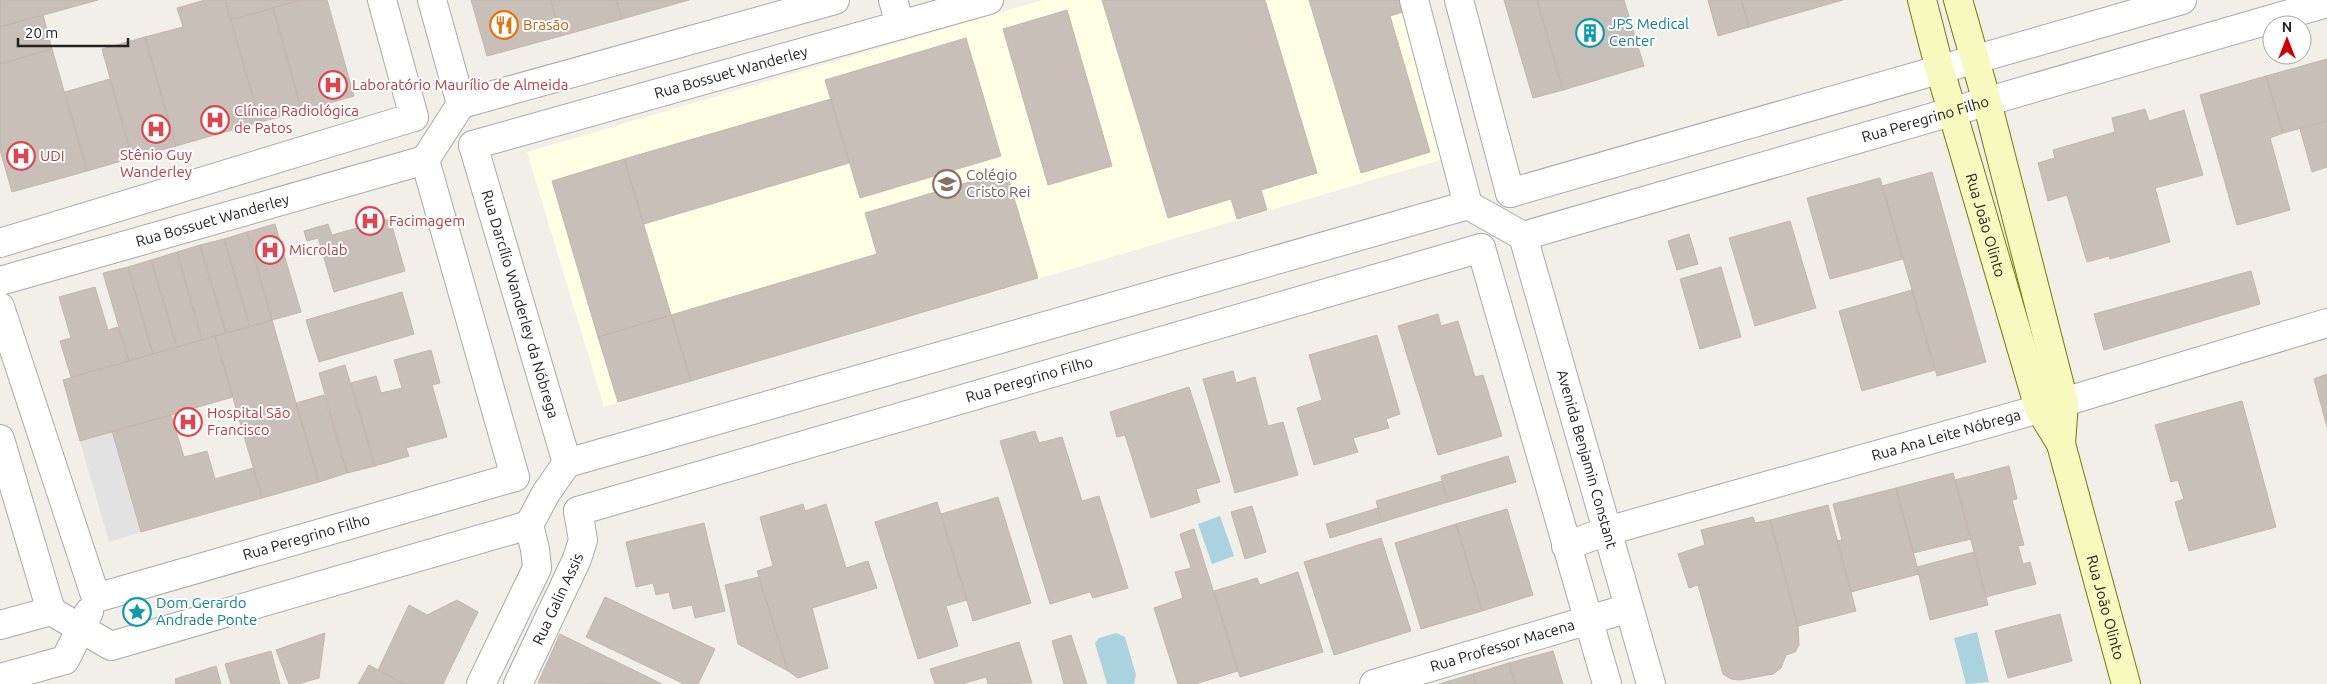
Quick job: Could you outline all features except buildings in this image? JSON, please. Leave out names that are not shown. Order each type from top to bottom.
[{"type":"street","points":[[382,0],[414,117]]},
{"type":"street","points":[[432,0],[461,104]]},
{"type":"street","points":[[578,511],[515,477],[425,160],[461,104],[835,0]]},
{"type":"street","name":"Rua Bossuet Wanderley","points":[[473,145],[896,12],[989,0]]},
{"type":"street","points":[[1414,0],[1468,205]]},
{"type":"street","points":[[1459,0],[1510,193],[1481,248],[1607,684]]},
{"type":"street","name":"Rua João Olinto","points":[[1922,0],[1952,112],[2052,405]]},
{"type":"street","name":"Rua João Olinto","points":[[1958,0],[1987,102],[2061,444],[2126,684]]},
{"type":"street","points":[[1510,193],[2182,0]]},
{"type":"street","name":"Rua Peregrino Filho","points":[[1523,236],[2327,3]]},
{"type":"street","points":[[0,243],[414,117],[473,145]]},
{"type":"street","name":"Rua Darcílio Wanderley da Nóbrega","points":[[473,145],[567,463]]},
{"type":"street","name":"Rua Bossuet Wanderley","points":[[0,281],[425,160]]},
{"type":"street","points":[[481,684],[537,568],[535,549],[529,525],[546,493],[567,463],[1468,205],[1523,236]]},
{"type":"street","name":"Avenida Benjamin Constant","points":[[1523,236],[1650,684]]},
{"type":"street","name":"Rua Peregrino Filho","points":[[578,511],[1481,248]]},
{"type":"street","points":[[0,307],[96,598],[65,660],[0,678]]},
{"type":"street","name":"Rua Ana Leite Nóbrega","points":[[1566,546],[1607,531],[2052,405],[2327,323]]},
{"type":"street","points":[[0,439],[51,611],[111,646],[529,525]]},
{"type":"street","name":"Rua Peregrino Filho","points":[[96,598],[515,477]]},
{"type":"street","name":"Rua Galin Assis","points":[[518,684],[577,559],[583,540],[578,511]]},
{"type":"street","name":"Rua Professor Macena","points":[[1374,684],[1589,618],[1629,608]]},
{"type":"street","points":[[0,625],[51,611]]},
{"type":"shaded area","name":"Colégio Cristo Rei","points":[[1043,0],[1399,0],[1447,158],[604,407],[527,152]]},
{"type":"shaded area","points":[[112,431],[141,532],[109,542],[80,441]]},
{"type":"water","points":[[1220,516],[1234,556],[1212,564],[1198,524]]},
{"type":"water","points":[[1977,632],[1989,682],[1966,684],[1954,638]]},
{"type":"water","points":[[1116,633],[1125,637],[1136,675],[1134,684],[1107,684],[1095,643],[1099,638]]},
{"type":"place","name":"Brasão","points":[[504,25]]},
{"type":"place","name":"JPS Medical Center","points":[[1590,33]]},
{"type":"place","name":"Laboratório Maurílio de Almeida","points":[[333,85]]},
{"type":"place","name":"Clínica Radiológica de Patos","points":[[215,120]]},
{"type":"place","name":"Stênio Guy Wanderley","points":[[156,129]]},
{"type":"place","name":"UDI","points":[[21,156]]},
{"type":"place","name":"Colégio Cristo Rei","points":[[947,184]]},
{"type":"place","name":"Facimagem","points":[[370,221]]},
{"type":"place","name":"Microlab","points":[[270,250]]},
{"type":"place","name":"Hospital São Francisco","points":[[188,422]]},
{"type":"place","name":"Dom Gerardo Andrade Ponte","points":[[137,612]]}]
